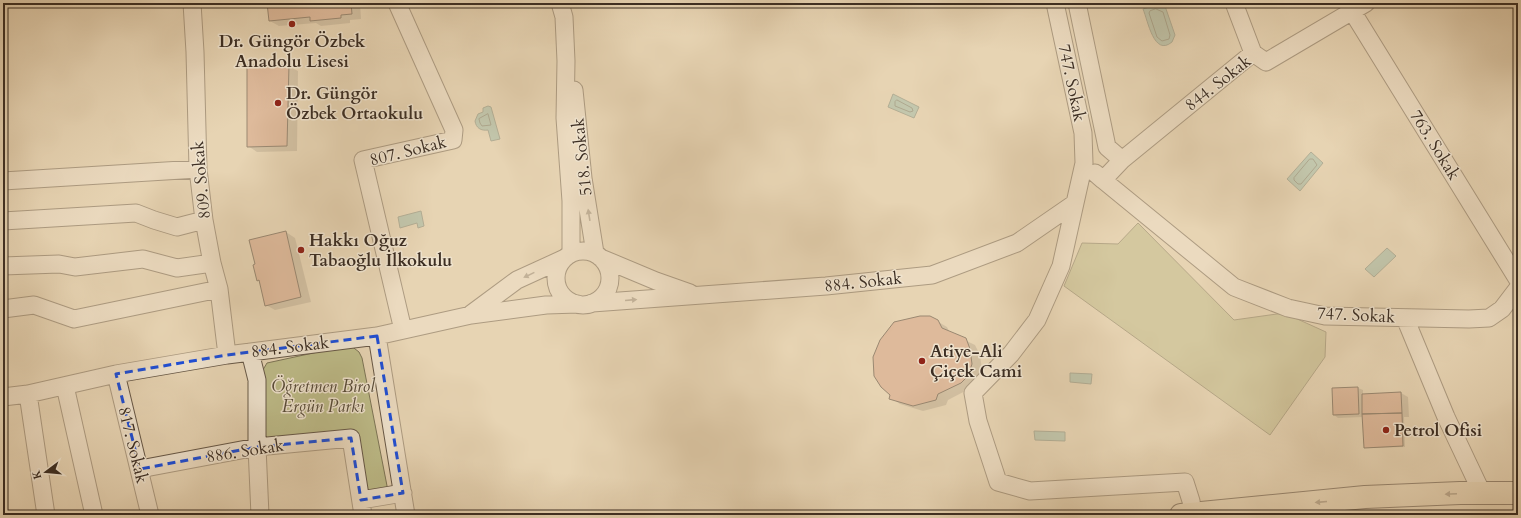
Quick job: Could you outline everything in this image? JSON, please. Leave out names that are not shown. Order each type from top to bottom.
[{"type":"main road","points":[[1187,514],[1365,498],[1518,493]]},
{"type":"street","name":"809. Sokak","points":[[192,3],[195,52],[198,169],[204,220],[212,263],[219,289],[227,355]]},
{"type":"street","name":"807. Sokak","points":[[397,3],[454,130],[453,140],[363,160],[403,330]]},
{"type":"street","name":"518. Sokak","points":[[560,3],[564,16],[566,61],[565,118],[571,201],[568,255]]},
{"type":"street","name":"747. Sokak","points":[[1055,3],[1083,133],[1084,163]]},
{"type":"street","points":[[1077,3],[1107,147],[1122,160]]},
{"type":"street","points":[[1234,3],[1253,53]]},
{"type":"street","name":"844. Sokak","points":[[1103,180],[1122,160],[1253,53],[1266,62],[1359,7]]},
{"type":"street","name":"763. Sokak","points":[[1359,7],[1518,280]]},
{"type":"street","name":"518. Sokak","points":[[566,61],[575,94],[583,178],[598,255]]},
{"type":"street","points":[[1103,180],[1084,163],[1061,266],[1037,320],[1011,354],[974,393],[978,421],[998,482],[1030,490],[1185,482],[1192,501],[1187,514]]},
{"type":"street","points":[[3,181],[198,169]]},
{"type":"street","name":"747. Sokak","points":[[1103,180],[1234,286],[1288,308],[1326,316],[1469,319],[1489,318],[1502,309],[1518,288]]},
{"type":"street","name":"884. Sokak","points":[[4,393],[28,394],[116,374],[227,355],[377,336],[470,315],[546,305],[585,304],[826,286],[932,275],[1017,243],[1075,203]]},
{"type":"street","points":[[3,221],[136,213],[177,227],[204,220]]},
{"type":"street","points":[[470,315],[517,280],[579,251],[587,251],[598,255],[656,280],[696,295]]},
{"type":"street","points":[[568,255],[559,264],[556,272],[558,289],[563,296],[570,301],[585,304],[603,295],[610,283],[610,274],[607,265],[598,255]]},
{"type":"street","points":[[3,266],[59,264],[75,267],[143,259],[177,268],[212,263]]},
{"type":"street","points":[[3,309],[34,305],[74,319],[219,289]]},
{"type":"street","points":[[1405,318],[1446,417],[1482,493]]},
{"type":"street","points":[[377,336],[406,515]]},
{"type":"street","points":[[250,352],[257,380],[257,448],[260,515]]},
{"type":"street","name":"817. Sokak","points":[[116,374],[150,515]]},
{"type":"street","points":[[65,386],[94,515]]},
{"type":"street","points":[[28,394],[46,515]]},
{"type":"street","name":"886. Sokak","points":[[140,469],[257,448],[351,438],[362,507]]},
{"type":"street","points":[[362,507],[403,493]]},
{"type":"street","points":[[403,493],[414,515]]},
{"type":"highlighted area","points":[[377,336],[403,493],[361,500],[351,438],[257,447],[140,469],[116,374],[227,355]]},
{"type":"green space","points":[[1138,223],[1234,320],[1284,313],[1326,332],[1325,357],[1270,435],[1064,286],[1082,243],[1118,244]]},
{"type":"green space","name":"Öğretmen Birol Ergün Parkı","points":[[350,345],[359,352],[362,358],[389,496],[366,499],[358,443],[257,447],[257,380],[267,363]]},
{"type":"water","points":[[1159,4],[1160,7],[1165,6],[1175,35],[1172,42],[1166,45],[1161,45],[1156,41],[1143,9]]},
{"type":"water","points":[[893,94],[919,107],[914,118],[888,107]]},
{"type":"water","points":[[488,106],[491,107],[500,139],[491,141],[488,130],[483,130],[476,126],[475,121],[478,114],[483,112],[483,108]]},
{"type":"water","points":[[1311,152],[1323,163],[1300,191],[1287,179]]},
{"type":"water","points":[[421,211],[424,226],[418,228],[417,223],[400,228],[398,217]]},
{"type":"water","points":[[1387,248],[1396,256],[1374,277],[1365,269]]},
{"type":"water","points":[[1070,373],[1092,374],[1091,384],[1070,382]]},
{"type":"water","points":[[1034,431],[1065,432],[1065,441],[1035,440]]},
{"type":"building","name":"Dr. Güngör Özbek Anadolu Lisesi","points":[[267,3],[351,3],[352,14],[341,15],[341,18],[310,21],[310,17],[269,21]]},
{"type":"building","name":"Dr. Güngör Özbek Ortaokulu","points":[[247,65],[289,65],[287,146],[247,147]]},
{"type":"building","name":"Hakkı Oğuz Tabaoğlu İlkokulu","points":[[286,231],[301,297],[265,306],[259,280],[257,281],[253,265],[255,264],[249,240]]},
{"type":"building","name":"Atiye-Ali Çiçek Cami","points":[[920,316],[930,316],[938,320],[942,328],[966,338],[970,349],[972,364],[968,376],[961,383],[938,394],[936,400],[913,406],[889,399],[890,395],[881,387],[874,376],[873,357],[880,340],[894,322]]},
{"type":"building","points":[[1358,387],[1359,414],[1333,415],[1332,388]]},
{"type":"building","points":[[1401,392],[1402,413],[1362,414],[1362,394]]},
{"type":"building","points":[[1402,413],[1403,446],[1364,448],[1362,414]]},
{"type":"place","name":"Dr. Güngör Özbek Anadolu Lisesi","points":[[292,24]]},
{"type":"place","name":"Dr. Güngör Özbek Ortaokulu","points":[[278,103]]},
{"type":"place","name":"Hakkı Oğuz Tabaoğlu İlkokulu","points":[[301,250]]},
{"type":"place","name":"Atiye-Ali Çiçek Cami","points":[[922,361]]},
{"type":"place","name":"Petrol Ofisi","points":[[1386,430]]}]
